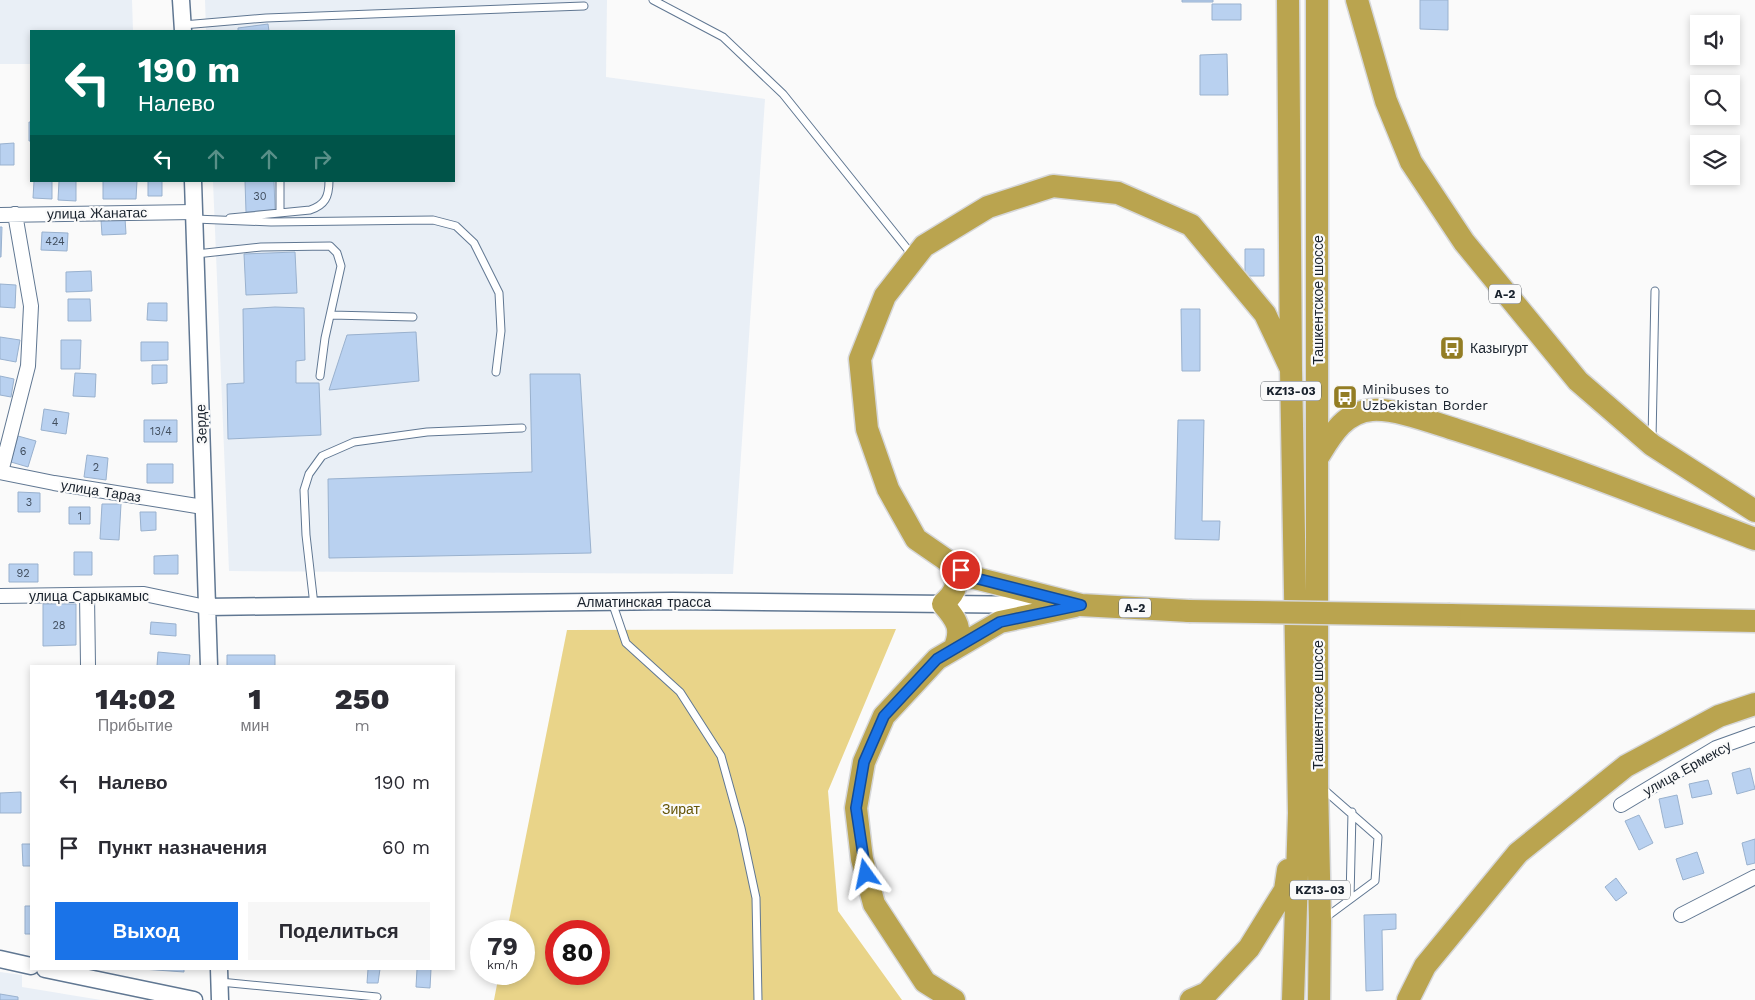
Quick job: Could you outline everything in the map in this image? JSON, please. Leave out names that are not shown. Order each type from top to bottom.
[{"type":"highway","points":[[1288,0],[1317,0]]},
{"type":"highway","name":"KZ13-03","points":[[1288,0],[1292,473],[1320,921],[1319,1000]]},
{"type":"highway","name":"Ташкентское шоссе","points":[[1311,782],[1318,464],[1317,0]]},
{"type":"highway","name":"A-2","points":[[1357,0],[1386,101],[1411,162],[1464,242],[1578,381],[1652,445],[1755,511]]},
{"type":"highway","points":[[1081,605],[971,577],[916,539],[888,489],[867,429],[860,359],[885,296],[924,246],[988,207],[1053,186],[1118,192],[1191,225],[1265,314],[1290,369]]},
{"type":"highway","points":[[1292,473],[1318,464],[1334,431],[1349,417],[1378,410],[1414,417],[1491,441],[1755,539]]},
{"type":"highway","points":[[950,563],[957,584],[953,595],[943,604],[952,614],[958,627],[959,638],[954,649]]},
{"type":"highway","points":[[954,1000],[925,982],[874,904],[862,859],[856,808],[864,762],[884,716],[937,659],[1000,622],[1081,605]]},
{"type":"highway","name":"A-2","points":[[1081,605],[1189,611],[1755,621]]},
{"type":"highway","points":[[1408,1000],[1425,966],[1518,853],[1626,766],[1719,716],[1755,704]]},
{"type":"highway","points":[[1192,1000],[1207,993],[1249,948],[1285,890],[1299,812],[1311,782]]},
{"type":"highway","name":"KZ13-03","points":[[1293,1000],[1299,812]]},
{"type":"street","points":[[182,0],[183,28]]},
{"type":"street","name":"Зерде","points":[[192,182],[196,254],[208,665]]},
{"type":"street","points":[[1,472],[28,358],[31,306],[15,214]]},
{"type":"street","name":"улица Жанатас","points":[[0,215],[194,215]]},
{"type":"street","name":"улица Тараз","points":[[1,472],[54,483],[203,507]]},
{"type":"street","name":"улица Сарыкамыс","points":[[0,596],[144,594],[206,607]]},
{"type":"street","points":[[88,595],[88,665]]},
{"type":"street","name":"Алматинская трасса","points":[[206,607],[612,602],[1081,605]]},
{"type":"street","name":"улица Ермексу","points":[[1621,805],[1716,748],[1755,734]]},
{"type":"street","points":[[1680,915],[1755,877]]},
{"type":"street","points":[[0,959],[30,966]]},
{"type":"street","points":[[56,970],[90,973],[194,1000]]},
{"type":"street","points":[[220,975],[220,1000]]},
{"type":"lane","points":[[653,0],[723,38],[784,94],[914,259]]},
{"type":"lane","points":[[183,28],[266,18],[536,4],[584,6]]},
{"type":"lane","points":[[280,182],[280,213]]},
{"type":"lane","points":[[220,220],[242,215],[310,210],[320,207],[326,200],[330,182]]},
{"type":"lane","points":[[194,215],[220,220],[271,222],[433,220],[456,226],[474,243],[498,293],[501,330],[496,372]]},
{"type":"lane","points":[[196,254],[261,247],[330,246],[337,253],[341,266],[320,376]]},
{"type":"lane","points":[[1652,445],[1654,291]]},
{"type":"lane","points":[[331,315],[412,317]]},
{"type":"lane","points":[[314,606],[306,535],[304,490],[309,474],[322,456],[354,442],[427,432],[522,428]]},
{"type":"lane","points":[[612,602],[626,643],[680,692],[721,756],[742,828],[756,898],[758,1000]]},
{"type":"lane","points":[[1311,782],[1352,812],[1378,837],[1376,881],[1320,921]]},
{"type":"lane","points":[[1350,899],[1352,812]]},
{"type":"lane","points":[[220,975],[377,997]]},
{"type":"shaded area","points":[[0,0],[132,0],[133,30],[30,30],[30,64],[0,64]]},
{"type":"shaded area","points":[[205,0],[607,0],[606,77],[765,99],[733,574],[229,571],[213,182],[455,182],[455,30],[206,30]]},
{"type":"shaded area","points":[[0,972],[22,975],[22,987],[101,1000],[0,1000]]},
{"type":"green space","name":"Зират","points":[[896,629],[828,791],[838,911],[902,1000],[494,1000],[497,985],[535,985],[535,920],[509,920],[567,630]]},
{"type":"building","points":[[1182,0],[1213,0],[1213,2],[1182,2]]},
{"type":"building","points":[[1420,0],[1448,0],[1448,30],[1420,29]]},
{"type":"building","points":[[1212,4],[1241,4],[1241,20],[1212,20]]},
{"type":"building","points":[[268,24],[269,30],[238,30],[238,28]]},
{"type":"building","points":[[1227,54],[1228,95],[1200,95],[1200,55]]},
{"type":"building","points":[[29,122],[30,122],[30,141]]},
{"type":"building","points":[[14,143],[14,165],[0,165],[0,144]]},
{"type":"building","points":[[34,182],[52,182],[52,199],[33,198]]},
{"type":"building","points":[[59,182],[76,182],[76,201],[58,200]]},
{"type":"building","points":[[103,182],[137,182],[136,199],[103,199]]},
{"type":"building","points":[[148,182],[162,182],[162,196],[148,196]]},
{"type":"building","points":[[245,182],[274,182],[275,210],[246,212]]},
{"type":"building","points":[[125,218],[126,234],[102,235],[101,220]]},
{"type":"building","points":[[0,227],[2,227],[1,257],[0,257]]},
{"type":"building","points":[[42,232],[68,233],[67,251],[41,250]]},
{"type":"building","points":[[1245,249],[1264,249],[1264,276],[1245,276]]},
{"type":"building","points":[[295,252],[297,293],[246,295],[244,254]]},
{"type":"building","points":[[91,271],[92,291],[66,292],[66,272]]},
{"type":"building","points":[[0,284],[16,285],[15,308],[0,307]]},
{"type":"building","points":[[68,299],[90,299],[91,321],[68,321]]},
{"type":"building","points":[[148,303],[167,303],[167,321],[147,320]]},
{"type":"building","points":[[304,308],[305,360],[296,361],[296,383],[319,383],[321,435],[228,439],[227,384],[244,383],[243,309]]},
{"type":"building","points":[[1181,309],[1200,309],[1200,371],[1182,371]]},
{"type":"building","points":[[416,332],[419,381],[329,390],[347,335]]},
{"type":"building","points":[[0,337],[20,340],[16,362],[0,359]]},
{"type":"building","points":[[61,340],[81,340],[80,369],[61,369]]},
{"type":"building","points":[[141,342],[168,342],[168,360],[141,361]]},
{"type":"building","points":[[152,365],[167,365],[167,383],[152,384]]},
{"type":"building","points":[[75,373],[96,374],[95,397],[73,396]]},
{"type":"building","points":[[530,374],[580,374],[591,553],[329,558],[328,479],[532,472]]},
{"type":"building","points":[[0,376],[14,379],[11,397],[0,395]]},
{"type":"building","points":[[44,409],[69,413],[66,434],[41,430]]},
{"type":"building","points":[[144,420],[177,420],[177,442],[144,442]]},
{"type":"building","points":[[1178,420],[1204,420],[1202,521],[1220,521],[1219,540],[1175,539]]},
{"type":"building","points":[[18,436],[36,441],[28,467],[11,462]]},
{"type":"building","points":[[87,455],[108,458],[106,480],[84,477]]},
{"type":"building","points":[[147,464],[173,464],[173,483],[147,483]]},
{"type":"building","points":[[18,492],[40,493],[40,512],[18,512]]},
{"type":"building","points":[[102,504],[121,504],[119,540],[100,539]]},
{"type":"building","points":[[69,507],[90,507],[90,524],[69,524]]},
{"type":"building","points":[[140,512],[156,512],[156,530],[141,531]]},
{"type":"building","points":[[74,552],[92,552],[92,575],[74,575]]},
{"type":"building","points":[[178,555],[178,574],[154,574],[154,556]]},
{"type":"building","points":[[9,564],[38,564],[38,582],[9,582]]},
{"type":"building","points":[[43,604],[76,604],[76,645],[43,646]]},
{"type":"building","points":[[151,622],[176,624],[176,636],[150,634]]},
{"type":"building","points":[[158,652],[190,655],[189,665],[157,665]]},
{"type":"building","points":[[227,655],[275,655],[275,665],[227,665]]},
{"type":"building","points":[[1750,768],[1755,789],[1737,794],[1732,773]]},
{"type":"building","points":[[1708,780],[1712,794],[1692,798],[1689,784]]},
{"type":"building","points":[[21,792],[21,813],[0,813],[0,793]]},
{"type":"building","points":[[1677,795],[1683,824],[1665,828],[1659,799]]},
{"type":"building","points":[[1639,815],[1653,843],[1639,850],[1625,821]]},
{"type":"building","points":[[1755,839],[1755,863],[1747,865],[1742,843]]},
{"type":"building","points":[[22,844],[30,844],[30,866],[23,866]]},
{"type":"building","points":[[1697,852],[1704,873],[1683,880],[1676,859]]},
{"type":"building","points":[[1616,878],[1627,893],[1616,901],[1605,887]]},
{"type":"building","points":[[25,906],[30,906],[30,934],[25,934]]},
{"type":"building","points":[[1396,914],[1396,929],[1382,930],[1383,990],[1366,991],[1364,915]]},
{"type":"building","points":[[156,970],[184,970],[184,972]]},
{"type":"building","points":[[368,970],[380,970],[378,983],[367,983]]},
{"type":"building","points":[[417,970],[431,970],[430,988],[416,987]]},
{"type":"building","points":[[0,994],[18,997],[18,1000],[0,1000]]},
{"type":"place","name":"Казыгурт","points":[[1452,348]]},
{"type":"place","name":"Minibuses to Uzbekistan Border","points":[[1345,397]]},
{"type":"route","points":[[866,874],[862,859],[856,808],[864,762],[884,716],[937,659],[1000,622],[1081,605],[971,577],[961,570]]}]
